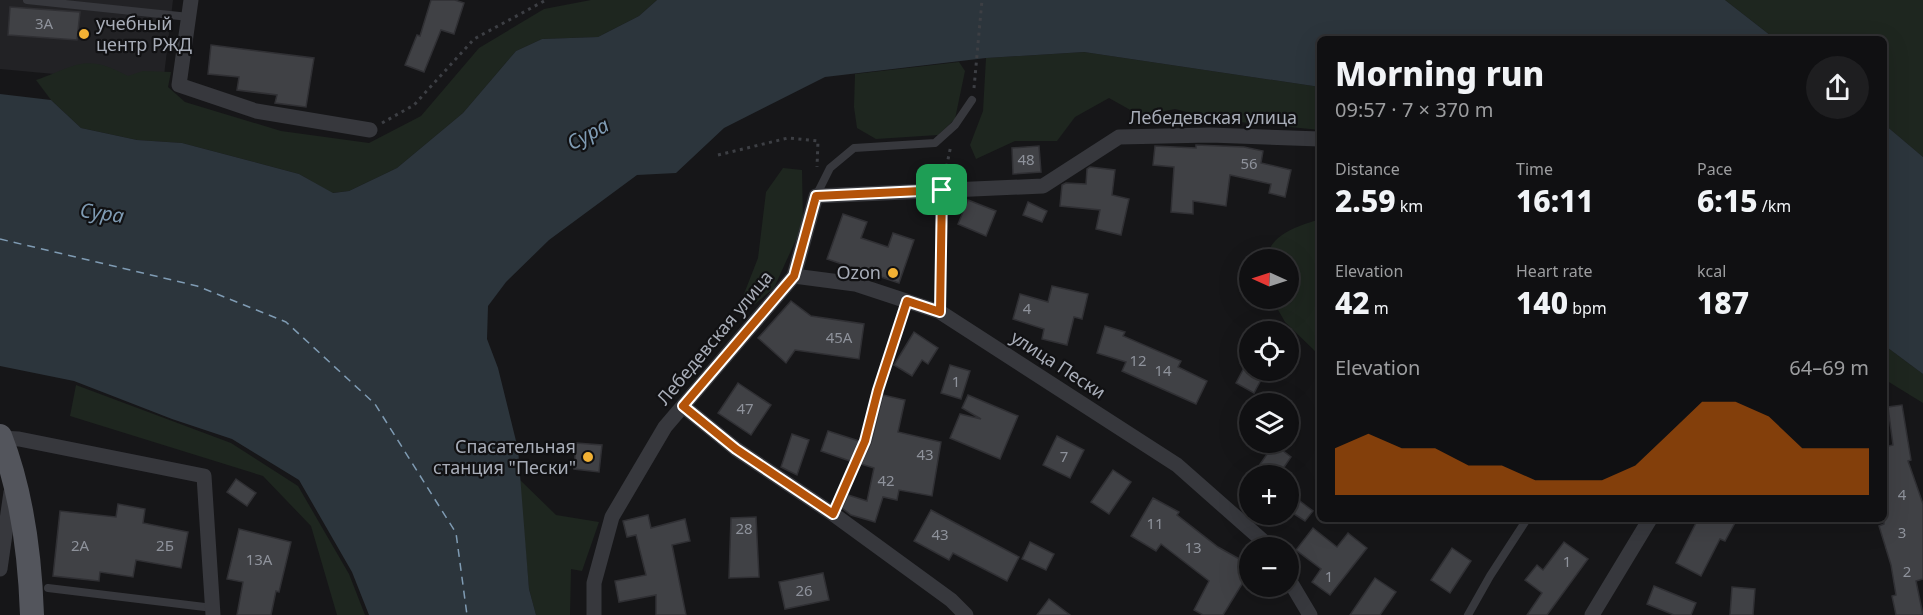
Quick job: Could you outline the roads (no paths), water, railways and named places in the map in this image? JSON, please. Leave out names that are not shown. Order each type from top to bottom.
[{"type":"main road","points":[[6,438],[25,531],[32,615]]},
{"type":"street","points":[[191,0],[179,85],[256,111],[370,130]]},
{"type":"street","name":"Лебедевская улица","points":[[594,615],[594,583],[612,517],[665,427],[794,276],[816,196],[1043,186],[1119,137],[1210,135],[1317,139]]},
{"type":"street","name":"улица Пески","points":[[794,276],[855,284],[940,312],[1177,465],[1259,537]]},
{"type":"street","points":[[683,406],[736,449],[833,514],[951,600],[966,615]]},
{"type":"street","points":[[0,569],[6,438],[204,476],[213,611]]},
{"type":"street","points":[[1592,615],[1648,522]]},
{"type":"street","points":[[1299,596],[1310,615]]},
{"type":"lane","points":[[27,0],[189,17]]},
{"type":"lane","points":[[816,196],[830,168],[854,147],[935,143],[955,125],[972,100]]},
{"type":"lane","points":[[833,514],[865,441],[878,390],[907,301]]},
{"type":"lane","points":[[1468,615],[1525,522]]},
{"type":"lane","points":[[48,588],[213,611]]},
{"type":"water","name":"Сура","points":[[657,0],[1725,0],[1771,36],[1317,36],[1317,87],[1084,52],[986,58],[825,77],[724,128],[676,173],[637,175],[549,240],[506,282],[488,306],[487,339],[498,368],[518,449],[529,589],[536,615],[369,615],[352,572],[299,480],[232,439],[172,419],[74,381],[0,366],[0,94],[51,100],[81,128],[137,140],[182,143],[299,174],[333,193],[349,191],[397,168],[463,113],[516,51],[542,39],[598,37],[639,16]]},
{"type":"water","points":[[1887,127],[1923,157],[1923,374],[1887,347]]},
{"type":"place","name":"учебный центр РЖД","points":[[84,34]]},
{"type":"place","name":"Ozon","points":[[893,273]]},
{"type":"place","name":"Спасательная станция \"Пески\"","points":[[588,457]]}]
